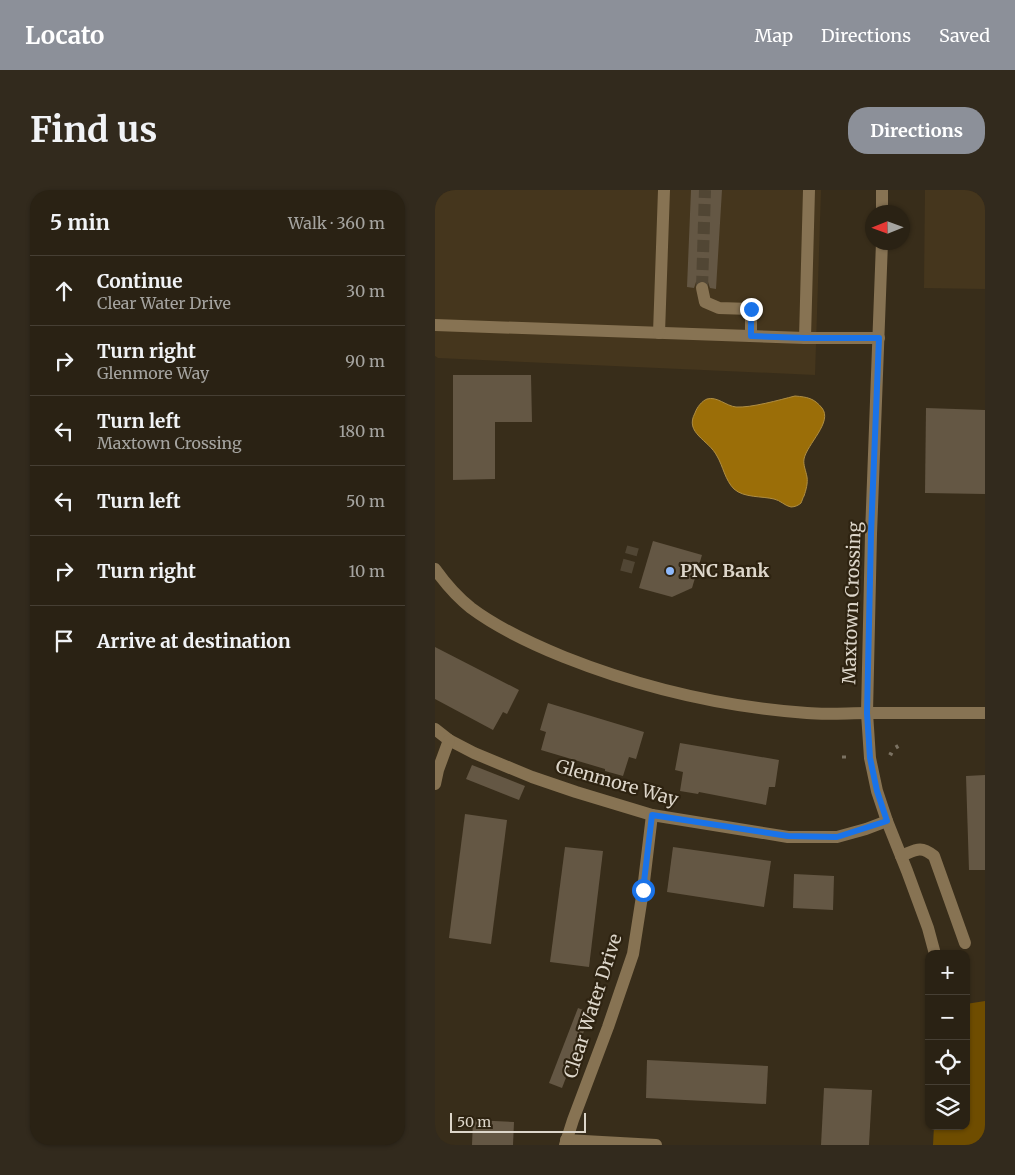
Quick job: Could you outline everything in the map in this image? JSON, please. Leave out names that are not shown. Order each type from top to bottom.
[{"type":"street","points":[[659,333],[664,190]]},
{"type":"street","points":[[805,338],[809,190]]},
{"type":"street","points":[[881,190],[882,205]]},
{"type":"street","name":"Maxtown Crossing","points":[[882,250],[870,561],[867,713],[870,758],[877,791],[928,928],[934,950]]},
{"type":"street","points":[[702,288],[705,302],[719,308],[751,309],[751,336]]},
{"type":"street","points":[[435,325],[805,338],[879,338]]},
{"type":"street","points":[[435,569],[447,586],[469,607],[493,624],[542,648],[593,668],[646,685],[699,698],[753,708],[809,713],[985,714]]},
{"type":"street","name":"Glenmore Way","points":[[435,729],[449,740],[474,753],[532,777],[652,815],[788,836],[837,837],[887,821]]},
{"type":"street","points":[[435,784],[449,740]]},
{"type":"street","name":"Clear Water Drive","points":[[565,1143],[633,954],[652,815]]},
{"type":"street","points":[[901,856],[916,850],[925,849],[934,856],[965,943]]},
{"type":"street","points":[[565,1143],[655,1145]]},
{"type":"path","points":[[896,745],[899,750]]},
{"type":"path","points":[[889,752],[893,755]]},
{"type":"path","points":[[842,757],[850,757]]},
{"type":"shaded area","points":[[435,190],[821,190],[815,375],[438,358],[435,356]]},
{"type":"shaded area","points":[[925,190],[985,190],[985,289],[924,288]]},
{"type":"shaded area","points":[[795,396],[813,400],[822,408],[825,414],[822,426],[804,459],[807,482],[801,503],[791,507],[769,498],[738,492],[728,481],[713,450],[695,431],[692,420],[697,409],[703,401],[711,398],[732,406],[742,407]]},
{"type":"shaded area","points":[[985,1001],[985,1145],[933,1145],[934,1130],[970,1130],[970,1003]]},
{"type":"building","points":[[691,190],[722,190],[716,289],[710,288],[708,282],[701,280],[696,282],[694,288],[687,287]]},
{"type":"building","points":[[453,375],[531,375],[532,422],[495,422],[495,479],[453,480]]},
{"type":"building","points":[[926,408],[985,410],[985,494],[925,493]]},
{"type":"building","name":"PNC Bank","points":[[653,541],[702,555],[692,588],[672,597],[639,588]]},
{"type":"building","points":[[435,647],[519,690],[507,714],[503,712],[493,730],[435,699]]},
{"type":"building","points":[[548,703],[644,732],[636,759],[629,757],[623,776],[541,750],[546,732],[540,730]]},
{"type":"building","points":[[680,743],[779,760],[775,787],[769,787],[766,805],[699,792],[698,794],[680,791],[683,772],[675,770]]},
{"type":"building","points":[[472,765],[525,786],[519,800],[466,779]]},
{"type":"building","points":[[985,775],[985,870],[969,870],[966,776]]},
{"type":"building","points":[[465,814],[507,820],[491,944],[449,938]]},
{"type":"building","points":[[565,847],[603,851],[589,967],[550,962]]},
{"type":"building","points":[[673,847],[771,861],[764,907],[667,892]]},
{"type":"building","points":[[794,874],[834,876],[833,910],[793,908]]},
{"type":"building","points":[[578,1008],[591,1013],[562,1088],[549,1083]]},
{"type":"building","points":[[647,1060],[768,1066],[766,1104],[646,1098]]},
{"type":"building","points":[[824,1088],[872,1090],[869,1145],[821,1145]]},
{"type":"building","points":[[473,1120],[514,1122],[513,1145],[472,1145]]},
{"type":"tunnel","points":[[702,288],[705,190]]},
{"type":"tunnel","points":[[626,572],[633,547]]},
{"type":"place","name":"PNC Bank","points":[[670,571]]},
{"type":"route","points":[[643,890],[652,815],[788,836],[837,837],[887,821],[877,791],[870,758],[867,713],[871,534],[879,338],[751,336],[751,309]]}]
